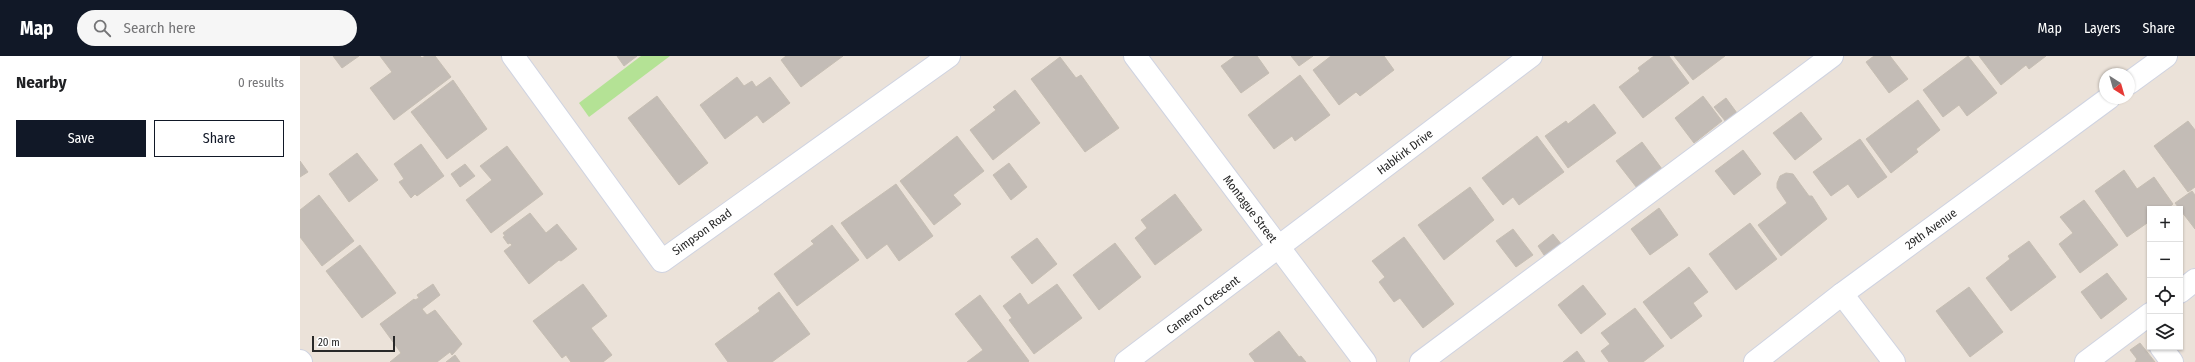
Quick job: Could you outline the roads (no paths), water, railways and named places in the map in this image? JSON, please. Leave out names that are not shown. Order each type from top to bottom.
[{"type":"street","name":"Simpson Road","points":[[513,56],[662,261],[949,56]]},
{"type":"street","name":"Montague Street","points":[[1135,56],[1365,362]]},
{"type":"street","name":"Habkirk Drive","points":[[1279,248],[1532,56]]},
{"type":"street","points":[[1421,362],[1832,56]]},
{"type":"street","points":[[2135,79],[2166,56]]},
{"type":"street","name":"29th Avenue","points":[[1755,362],[1842,294],[2101,104]]},
{"type":"street","name":"Cameron Crescent","points":[[1126,362],[1279,248]]},
{"type":"street","points":[[2183,290],[2195,280]]},
{"type":"street","points":[[1842,294],[1894,362]]},
{"type":"street","points":[[2086,362],[2147,322]]},
{"type":"street","points":[[2163,350],[2172,362]]}]
